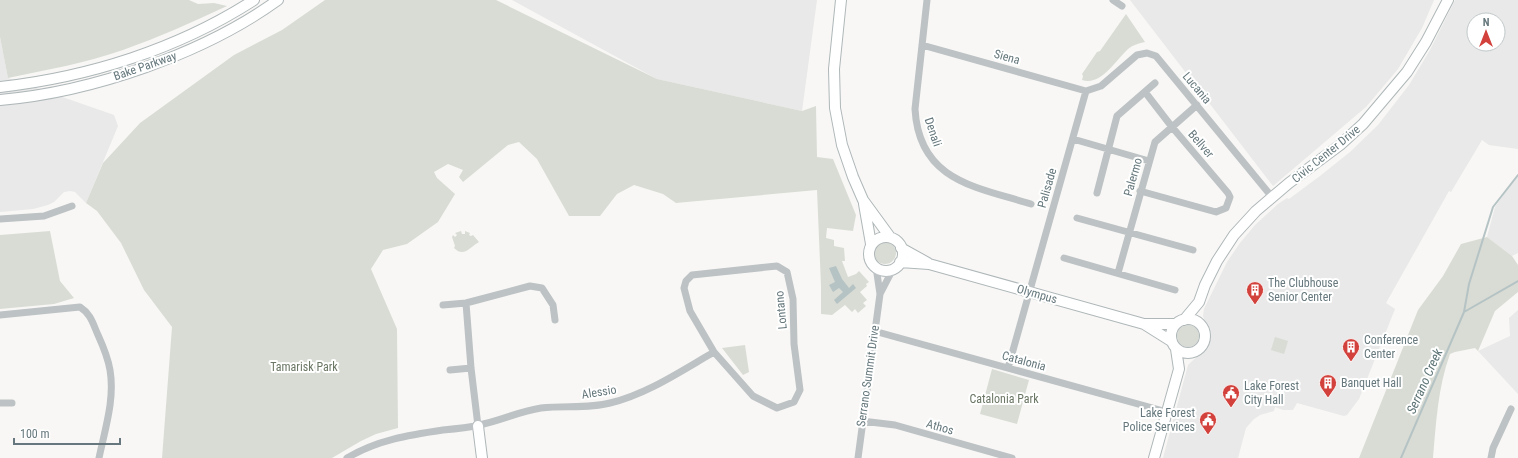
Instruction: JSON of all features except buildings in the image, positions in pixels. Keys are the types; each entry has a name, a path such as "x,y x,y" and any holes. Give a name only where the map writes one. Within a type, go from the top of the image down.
{"street":[{"name":"Bake Parkway","path":"0,87 62,78 123,62 182,39 241,9 254,0"},
{"path":"214,38 226,25 268,0"},
{"name":"Bake Parkway","path":"0,100 17,99 64,91 126,74 172,58 214,38 266,9 278,0"},
{"name":"Serrano Summit Drive","path":"841,0 834,69 835,108 842,145 863,200 890,237 895,240 901,248 902,258 880,294"},
{"name":"Denali","path":"927,0 915,109 921,139 929,155 945,172 958,181 973,188 1031,204"},
{"path":"1113,0 1122,6"},
{"name":"Civic Center Drive","path":"1179,369 1171,332 1198,302 1217,261 1234,235 1256,211 1272,197 1340,145 1368,119 1407,72 1426,42 1448,0"},
{"name":"Siena","path":"922,45 1086,91"},
{"name":"Lucania","path":"1086,91 1101,86 1137,55 1147,53 1156,56 1272,197"},
{"path":"1097,193 1117,116 1155,83"},
{"name":"Palisade","path":"1008,368 1086,91"},
{"name":"Bellver","path":"1140,191 1216,212 1222,211 1228,204 1230,197 1145,92"},
{"name":"Palermo","path":"1118,273 1155,142 1197,105"},
{"path":"1073,139 1149,162"},
{"name":"Serrano Summit Drive","path":"858,458 880,294 876,267 868,255 871,244 863,200"},
{"path":"0,219 44,216 72,206"},
{"path":"1077,218 1193,250"},
{"path":"871,244 880,238 890,237"},
{"name":"Olympus","path":"901,248 929,264 1144,324 1180,322"},
{"path":"1064,258 1175,290"},
{"name":"Olympus","path":"896,266 929,264"},
{"name":"Lontano","path":"777,266 787,272 793,299 794,344 800,390 794,402 777,408 753,396 714,352 690,311 684,288 686,281 692,275 777,266"},
{"path":"876,267 882,270 896,266"},
{"path":"442,305 466,303 530,286 542,288 553,305 555,320"},
{"name":"Civic Center Drive","path":"1154,458 1179,369 1192,353 1202,346 1204,341 1204,332 1200,324 1198,302"},
{"path":"466,303 471,368 482,458"},
{"path":"0,315 80,307 90,316 106,353 110,370 110,403 99,458"},
{"path":"1180,322 1190,319 1200,324"},
{"name":"Olympus","path":"1144,324 1174,345"},
{"name":"Catalonia","path":"874,331 1167,412"},
{"path":"1174,345 1181,352 1192,353"},
{"name":"Alessio","path":"347,458 373,445 397,438 478,426 540,408 597,406 611,403 638,394 714,352"},
{"path":"450,370 471,368"},
{"path":"0,402 12,403"},
{"path":"1491,458 1493,448 1510,409"},
{"name":"Athos","path":"862,421 895,425 1012,458"}],"shaded area":[{"path":"512,0 817,0 802,111 657,79"},
{"path":"1130,0 1434,0 1422,28 1398,69 1366,107 1273,186"},
{"path":"1455,0 1518,0 1518,149 1489,145 1482,140 1451,192 1449,191 1386,303 1395,309 1359,399 1347,415 1344,416 1297,403 1293,410 1283,410 1275,407 1274,411 1260,415 1246,428 1238,458 1163,458 1188,365 1206,348 1209,331 1203,316 1204,309 1227,262 1255,225 1278,204 1287,198 1289,199 1320,176 1350,152 1378,125 1409,85 1430,50"},
{"path":"0,37 8,78 114,115 118,126 86,203 75,192 70,191 64,192 54,202 48,205 33,209 0,212"},
{"path":"1518,174 1518,253 1512,256 1487,237 1495,207"},
{"path":"836,266 842,279 849,288 853,284 856,288 837,304 834,300 843,292 839,288 833,292 829,285 835,282 829,268"},
{"path":"1518,310 1518,394 1478,351 1510,336 1509,318"}],"green space":[{"path":"0,0 189,0 198,4 214,3 227,6 163,35 109,55 8,78 0,37"},
{"name":"Tamarisk Park","path":"325,0 496,0 657,79 802,111 816,106 817,157 833,159 856,215 853,231 827,228 826,238 834,240 834,246 844,248 845,261 842,261 848,277 859,271 869,282 860,292 867,300 863,303 866,306 858,313 855,309 852,312 845,305 832,315 821,314 817,190 676,203 663,194 634,185 617,194 600,216 569,216 537,159 519,142 508,145 463,182 459,177 463,170 448,164 434,172 437,178 455,194 438,222 407,244 383,250 371,269 397,329 398,428 376,434 332,458 162,458 172,327 144,290 121,243 97,211 86,203 103,163 140,123 234,55 282,30"},
{"path":"1126,14 1145,42 1136,44 1128,49 1113,66 1101,76 1089,81 1082,80 1082,74"},
{"path":"50,231 60,281 74,298 54,304 0,309 0,235"},
{"path":"461,231 462,234 465,234 465,231 470,233 469,235 473,235 479,242 464,252 458,251 454,248 455,246 452,237 453,235 455,237 457,235 455,233"},
{"path":"1487,237 1512,256 1518,265 1518,292 1495,311 1478,351 1475,348 1450,354 1440,392 1433,458 1359,458 1418,310 1443,276 1461,244"},
{"path":"885,242 893,245 896,253 893,261 885,264 877,261 874,253 877,245"},
{"path":"1184,325 1192,325 1199,332 1199,340 1192,347 1184,347 1177,340 1177,332"},
{"path":"1275,337 1288,341 1284,354 1271,350"},
{"path":"745,345 749,372 743,375 722,348"},
{"name":"Catalonia Park","path":"992,369 1029,380 1017,424 980,414"}],"waterway":[{"name":"Serrano Creek","path":"1464,312 1469,284 1493,207 1518,175"},
{"name":"Serrano Creek","path":"1401,458 1464,312 1518,281"}],"place":[{"name":"The Clubhouse Senior Center","path":"1255,305"},
{"name":"Conference Center","path":"1351,362"},
{"name":"Banquet Hall","path":"1328,398"},
{"name":"Lake Forest City Hall","path":"1231,408"},
{"name":"Lake Forest Police Services","path":"1208,435"}]}
